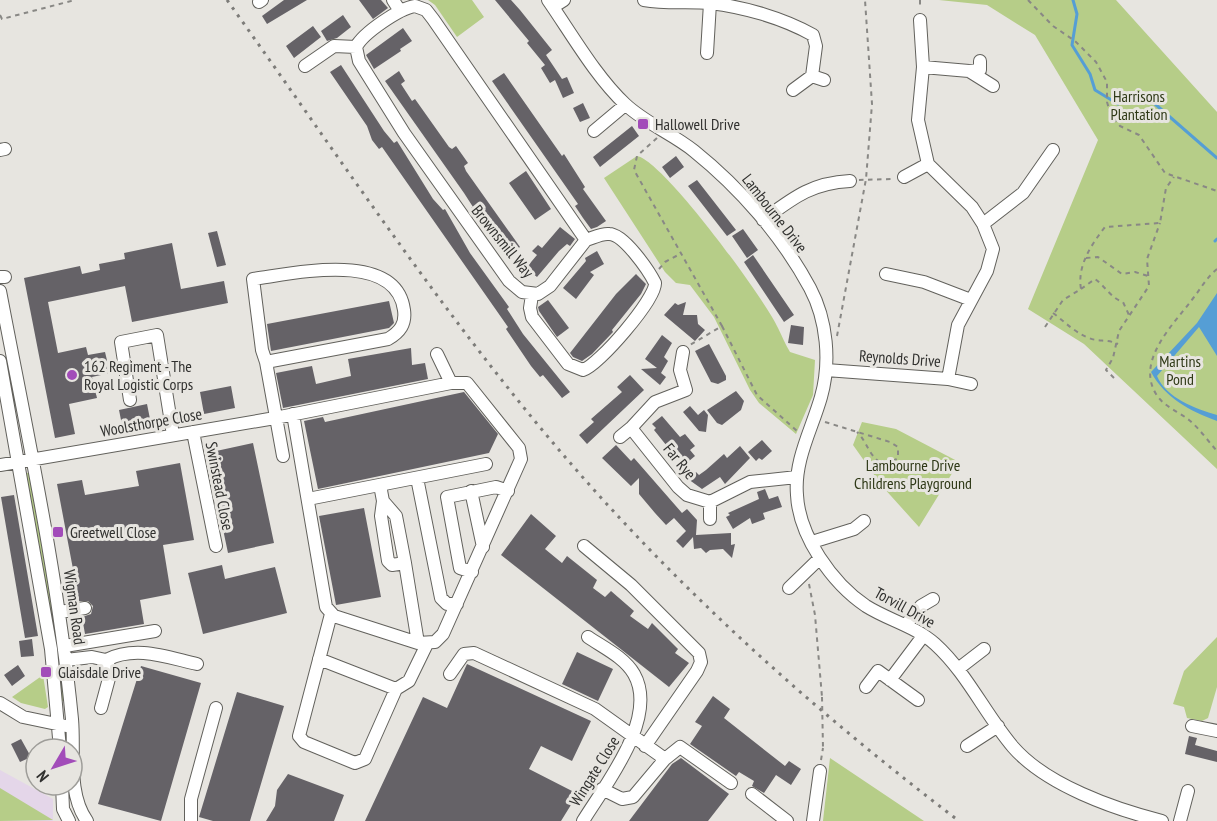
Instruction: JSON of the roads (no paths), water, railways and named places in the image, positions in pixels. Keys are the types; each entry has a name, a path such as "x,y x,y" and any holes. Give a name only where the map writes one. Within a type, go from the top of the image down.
{"street":[{"path":"393,0 400,11"},
{"path":"551,4 564,0"},
{"path":"644,0 664,3 710,3 768,16 818,32 816,46 818,78 793,90"},
{"path":"706,53 710,3"},
{"path":"768,16 774,3"},
{"name":"Lambourne Drive","path":"551,4 625,105 692,150 729,180 763,220 801,273 820,309 825,337 826,370 822,396 806,438 797,477"},
{"path":"304,66 334,46 357,47 363,37 410,6 420,7 433,18 586,240 607,234 616,236 627,244 652,278 655,288 651,298 597,362 583,370 568,364 537,326 530,308 532,295"},
{"path":"916,27 923,67 918,120 928,164 972,207 983,224 993,249 987,271 958,325 948,379"},
{"name":"Brownsmill Way","path":"357,47 362,67 462,217 477,233 509,280 522,292 532,295 550,286 586,240"},
{"path":"923,67 980,70 980,61"},
{"path":"969,71 993,86"},
{"path":"594,131 625,105"},
{"path":"983,224 1023,193 1053,150"},
{"path":"904,177 928,164"},
{"path":"763,220 809,188 828,182 850,181"},
{"path":"266,362 388,339 399,332 405,314 399,294 384,280 352,268 253,279 262,350 283,456"},
{"path":"895,271 971,300"},
{"name":"Wigman Road","path":"0,291 60,612 73,727 76,800 87,821"},
{"path":"130,400 121,342 157,335 173,435"},
{"path":"620,437 632,428 655,402 686,390 680,370 683,352"},
{"path":"293,414 324,602 331,614 422,643 435,642 443,634 519,467 519,448 472,387 462,381 451,382 437,354"},
{"name":"Wigman Road","path":"0,361 49,637 59,737"},
{"name":"Reynolds Drive","path":"826,370 948,379 971,384"},
{"name":"Woolsthorpe Close","path":"32,459 275,418 451,382"},
{"name":"Far Rye","path":"632,428 678,487 687,495 710,502"},
{"name":"Swinstead Close","path":"192,432 216,546"},
{"path":"0,465 32,459"},
{"path":"308,499 486,464"},
{"path":"450,471 455,494"},
{"path":"710,519 710,502 750,482 797,477"},
{"name":"Torvill Drive","path":"797,477 796,497 820,558 849,591 867,606 934,642 958,669 1013,748 1037,768 1075,790 1133,818 1162,821"},
{"path":"417,478 441,598 445,603 457,604"},
{"path":"331,614 299,736 304,742 356,763 365,759 396,689 409,681 422,643 405,563 392,565 388,561 381,516 383,501 380,485"},
{"path":"471,572 460,568 447,500 449,496 455,494 496,487 508,491"},
{"path":"471,491 483,547"},
{"path":"812,542 854,529 864,521"},
{"path":"584,546 631,585 699,653 700,662 633,797 622,799 602,789"},
{"path":"789,588 820,558"},
{"path":"906,625 916,610 933,598"},
{"path":"60,612 85,608"},
{"path":"65,646 155,631"},
{"path":"890,680 923,636"},
{"path":"588,637 624,661 635,675 641,695 634,738"},
{"path":"958,669 984,649"},
{"path":"66,660 92,657 106,660 119,653 135,651 197,664"},
{"name":"Wingate Close","path":"450,674 464,654 474,653 578,700 655,753"},
{"path":"319,658 396,689"},
{"path":"101,708 111,671 106,660"},
{"path":"866,687 878,671 918,700"},
{"path":"0,704 23,717 73,727"},
{"path":"191,821 191,799 216,708"},
{"path":"967,746 998,726"},
{"path":"1192,726 1216,728"},
{"name":"Wingate Close","path":"583,821 634,738"},
{"path":"655,753 685,748 731,783"},
{"path":"813,821 820,771"},
{"path":"1180,821 1188,791"},
{"path":"752,794 787,821"},
{"name":"Wigman Road","path":"62,797 63,809 70,821 80,817 87,821"}],"water":[{"path":"1217,293 1217,356 1199,327 1157,376 1167,391 1182,402 1217,415 1217,421 1179,403 1163,389 1151,372 1197,323"}],"waterway":[{"path":"1073,0 1077,14 1072,45 1090,74 1095,90 1118,104 1136,95 1147,97 1217,158"}],"railway":[{"path":"227,0 445,306 537,424 586,481 673,573 764,660 860,743 959,821"}],"place":[{"name":"Hallowell Drive","path":"643,124"},
{"name":"162 Regiment - The Royal Logistic Corps","path":"72,375"},
{"name":"Greetwell Close","path":"58,532"},
{"name":"Glaisdale Drive","path":"46,672"}],"park label":[{"name":"Harrisons Plantation","path":"1139,105"},
{"name":"Martins Pond","path":"1180,370"},
{"name":"Lambourne Drive Childrens Playground","path":"913,474"}]}
